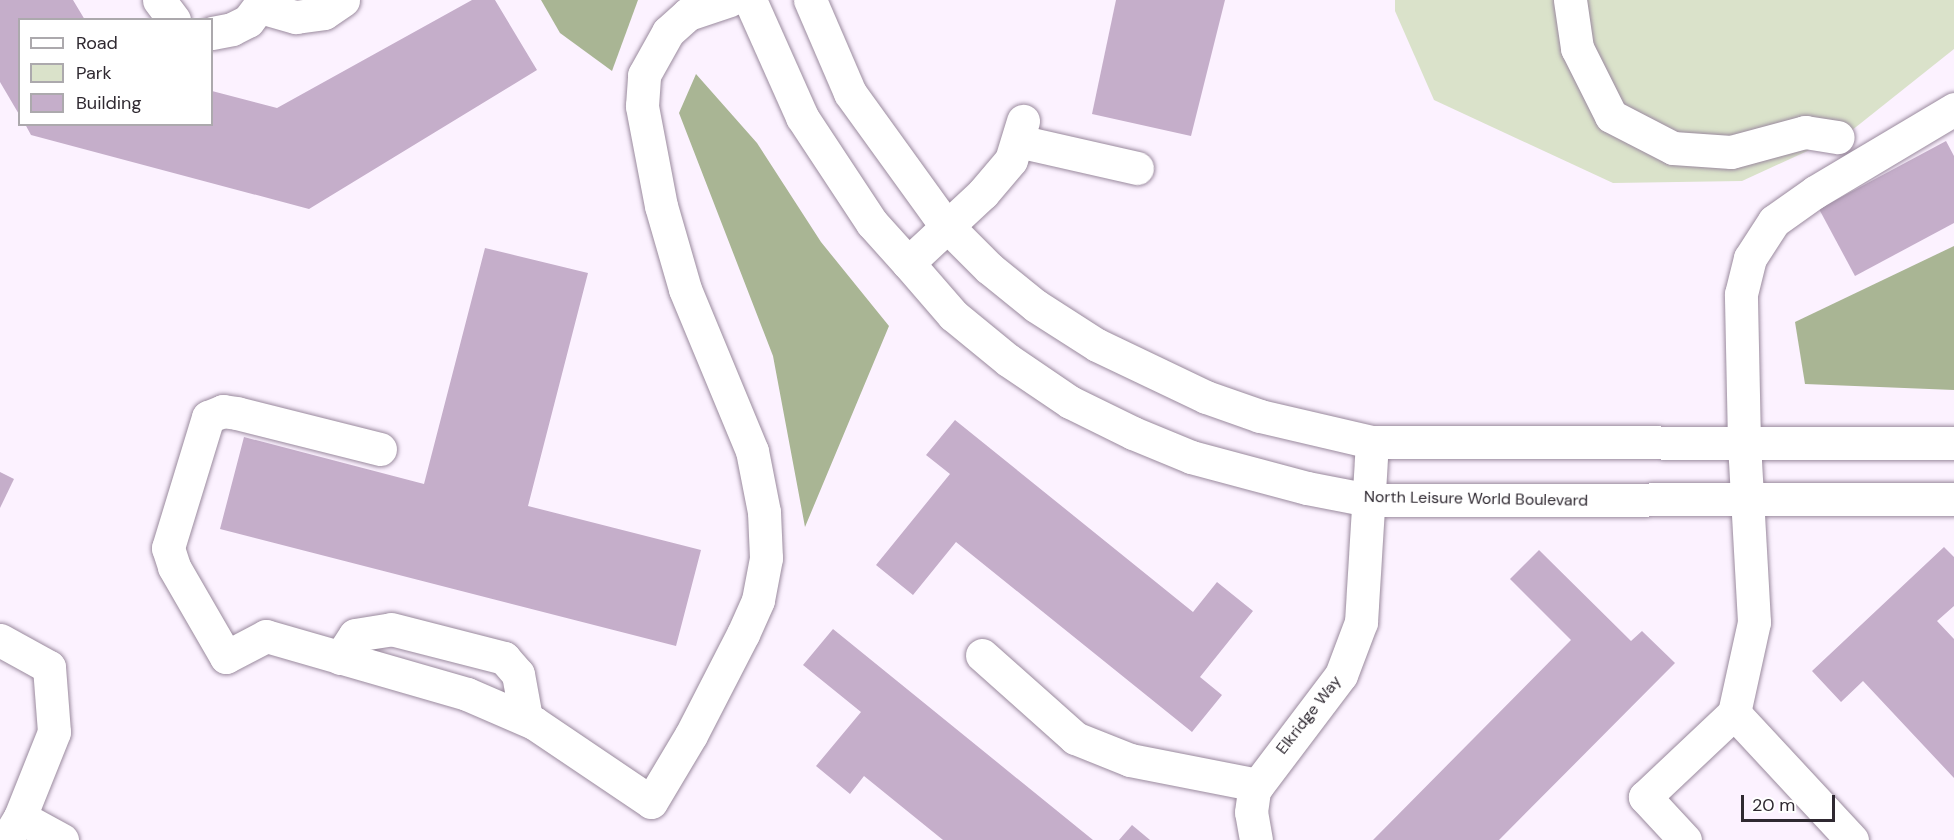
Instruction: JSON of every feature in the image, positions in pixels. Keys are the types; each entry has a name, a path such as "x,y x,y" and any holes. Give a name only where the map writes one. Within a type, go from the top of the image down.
{"street":[{"path":"159,0 172,18"},
{"path":"213,33 232,29 248,21 262,4 296,17 324,13 343,0"},
{"path":"380,449 237,413 223,411 208,417 168,548 174,567 226,657 266,636 456,691 526,718 651,802 691,735 758,600 765,547 764,512 752,451 685,289 661,206 642,106 644,75 668,32 688,14 730,0"},
{"name":"North Leisure World Boulevard","path":"750,0 802,117 872,223 953,315 1008,360 1070,402 1191,457 1307,488 1370,500 1954,499"},
{"path":"810,0 850,93 948,228 988,268 1036,306 1097,345 1206,397 1249,412 1372,442 1954,443"},
{"path":"1570,0 1577,48 1611,116 1673,148 1731,152 1805,132 1838,137"},
{"path":"1685,840 1645,797 1734,713 1754,622 1743,442 1741,294 1750,258 1774,221 1815,192 1954,110"},
{"path":"908,263 948,228 1011,160 1020,131 1137,168"},
{"name":"Elkridge Way","path":"1256,840 1251,812 1258,785 1341,675 1361,622 1372,442"},
{"path":"340,658 355,635 391,629 504,658 518,674 526,718"},
{"path":"0,640 49,667 54,732 13,829 62,840"},
{"path":"982,655 1075,738 1130,760 1258,785"},
{"path":"1734,713 1852,840"}],"green space":[{"path":"541,0 638,0 612,71 560,33"},
{"path":"1395,0 1954,0 1954,49 1851,131 1742,181 1613,183 1434,100 1395,11"},
{"path":"696,74 757,143 821,242 889,326 805,527 773,356 679,113"},
{"path":"1954,246 1954,390 1805,384 1795,322"}],"building":[{"path":"0,0 73,0 84,18 18,18 18,113 0,82"},
{"path":"472,0 495,0 537,70 309,209 31,135 26,126 213,126 213,91 277,108"},
{"path":"1116,0 1225,0 1191,136 1092,114"},
{"path":"1946,141 1954,156 1954,223 1855,276 1819,209"},
{"path":"485,248 588,273 528,506 701,550 676,646 220,529 244,437 424,484"},
{"path":"955,420 1193,612 1217,582 1253,611 1200,677 1222,695 1192,732 956,542 913,595 876,565 950,474 926,455"},
{"path":"0,472 14,479 0,508"},
{"path":"1944,547 1954,557 1954,606 1937,621 1954,639 1954,778 1863,681 1841,702 1812,671"},
{"path":"1539,550 1631,641 1642,631 1675,663 1499,840 1373,840 1571,640 1510,579"},
{"path":"833,629 1093,840 943,840 864,776 850,794 816,766 861,712 803,665"},
{"path":"1132,825 1150,840 1119,840"}]}
